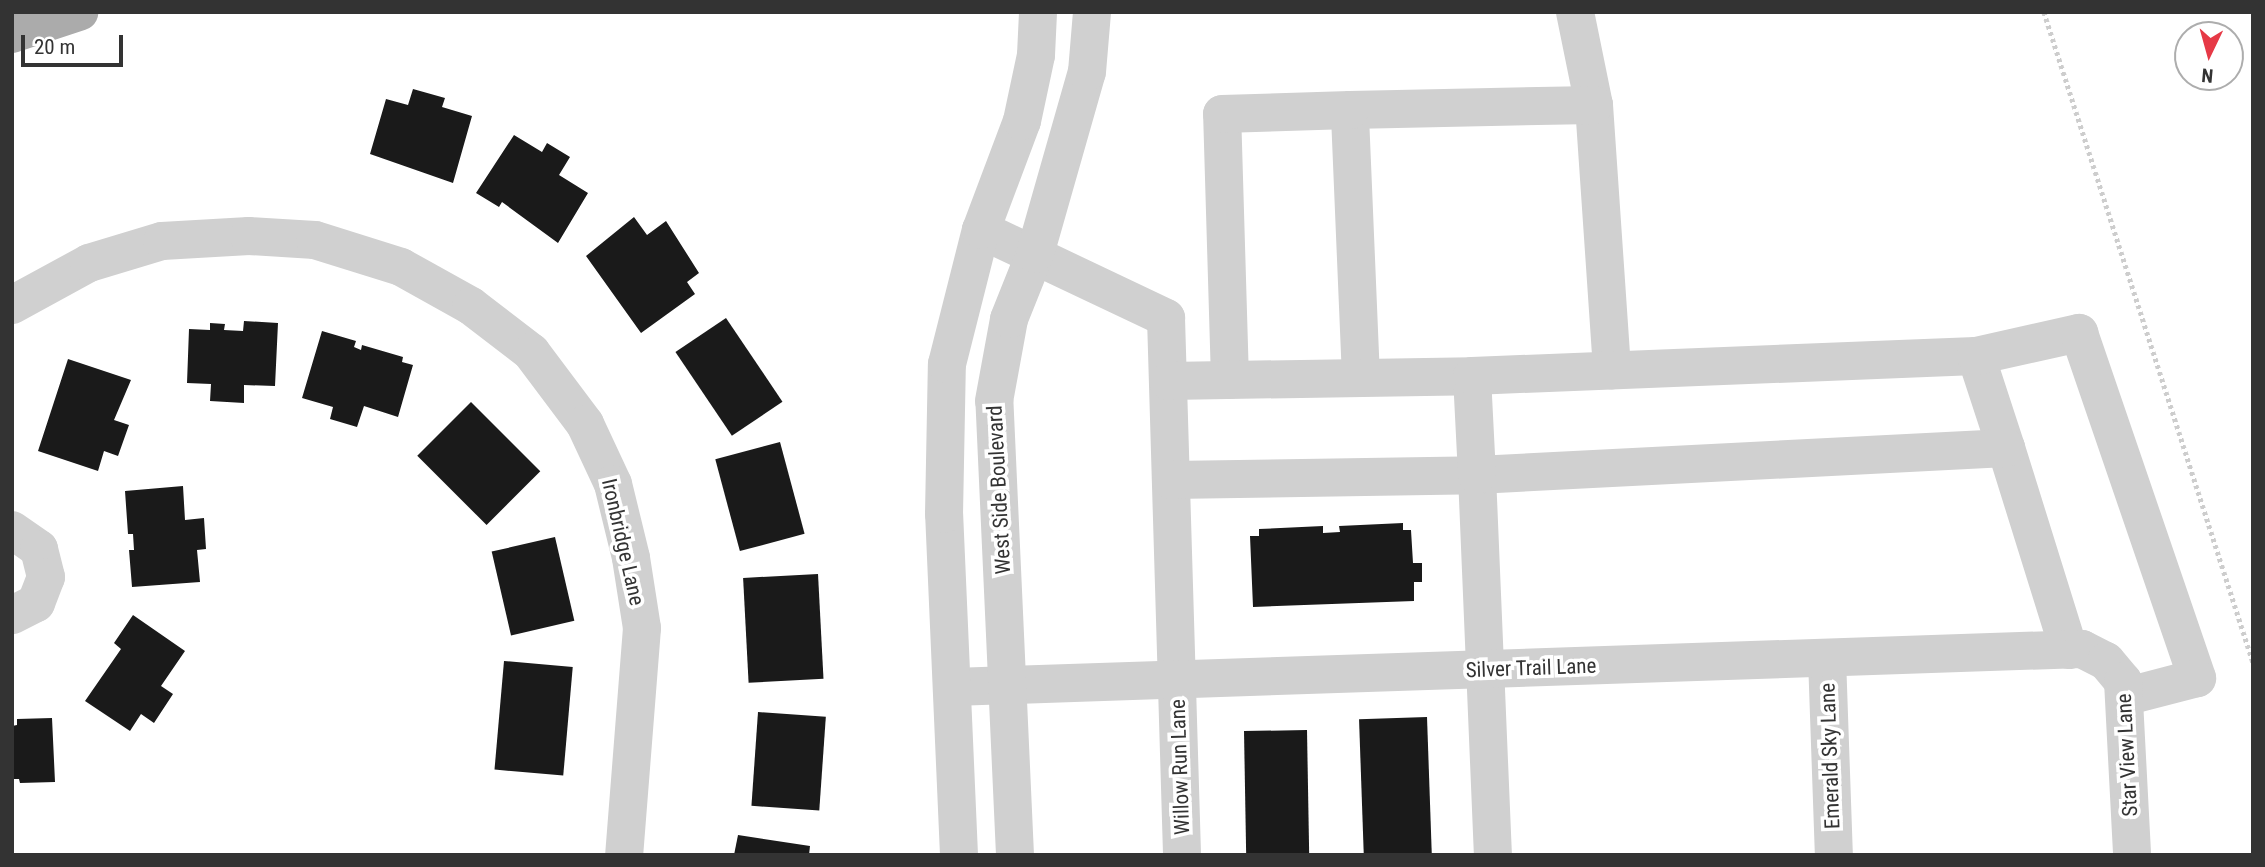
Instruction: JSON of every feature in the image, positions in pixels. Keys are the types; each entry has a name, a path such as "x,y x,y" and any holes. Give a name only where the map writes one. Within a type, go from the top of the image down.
{"main road":[{"path":"12,34 79,12"}],"street":[{"path":"959,855 944,514 947,364 981,230 1021,121 1036,55 1038,12"},
{"name":"West Side Boulevard","path":"1015,855 994,401 1009,319 1035,254 1087,72 1092,12"},
{"path":"1575,12 1594,105 1612,370"},
{"path":"1230,380 1222,114 1594,105"},
{"path":"1350,110 1361,378"},
{"path":"981,230 1035,254"},
{"name":"Ironbridge Lane","path":"12,305 89,263 162,241 249,236 315,240 401,267 471,306 531,352 584,424 613,484 631,558 642,628 624,855"},
{"name":"Willow Run Lane","path":"1035,254 1166,318 1182,855"},
{"path":"1168,381 1472,376 1976,356 2079,333 2197,678 2124,697"},
{"path":"1976,356 2069,650"},
{"path":"1472,376 1493,855"},
{"path":"1171,480 1477,475 2006,448"},
{"path":"12,530 39,549 46,577 36,603 12,615"},
{"name":"Silver Trail Lane","path":"953,687 2082,649 2106,661"},
{"name":"Emerald Sky Lane","path":"1827,658 1834,855"},
{"name":"Star View Lane","path":"2106,661 2123,681 2132,855"}],"path":[{"path":"2044,12 2253,662"}],"building":[{"path":"413,89 445,98 442,107 472,116 453,183 370,154 386,99 408,105"},
{"path":"514,135 542,152 547,143 570,157 559,175 588,193 558,243 502,202 499,207 476,193"},
{"path":"634,217 647,235 666,221 699,273 687,282 695,294 641,333 586,256"},
{"path":"726,318 782,402 732,436 675,352"},
{"path":"244,321 278,323 275,386 244,385 244,403 210,401 211,384 187,383 189,329 210,330 210,323 225,324 224,330 243,331"},
{"path":"322,331 356,341 354,347 361,350 362,345 403,357 402,362 413,365 398,417 364,406 357,427 330,419 333,407 302,398"},
{"path":"68,359 131,380 114,420 129,425 118,456 104,451 98,471 38,451"},
{"path":"471,402 540,471 487,525 417,456"},
{"path":"780,442 805,534 740,551 715,459"},
{"path":"183,486 185,520 204,518 206,549 197,550 200,582 132,587 129,550 134,550 133,534 128,534 125,491"},
{"path":"1403,523 1403,530 1411,530 1413,563 1422,563 1422,582 1414,582 1414,601 1253,607 1250,536 1259,536 1259,529 1323,526 1323,533 1340,532 1339,526"},
{"path":"555,537 574,621 511,635 492,552"},
{"path":"818,574 823,679 749,683 743,578"},
{"path":"133,615 185,651 161,686 173,694 154,723 141,714 130,731 85,701 121,649 114,643"},
{"path":"504,661 573,667 563,776 495,770"},
{"path":"758,712 826,717 819,811 751,806"},
{"path":"1427,717 1432,855 1364,855 1359,719"},
{"path":"52,718 55,782 20,783 19,779 12,779 12,726 17,725 17,719"},
{"path":"1307,730 1309,855 1246,855 1244,731"},
{"path":"738,835 810,846 809,855 734,855"}]}
